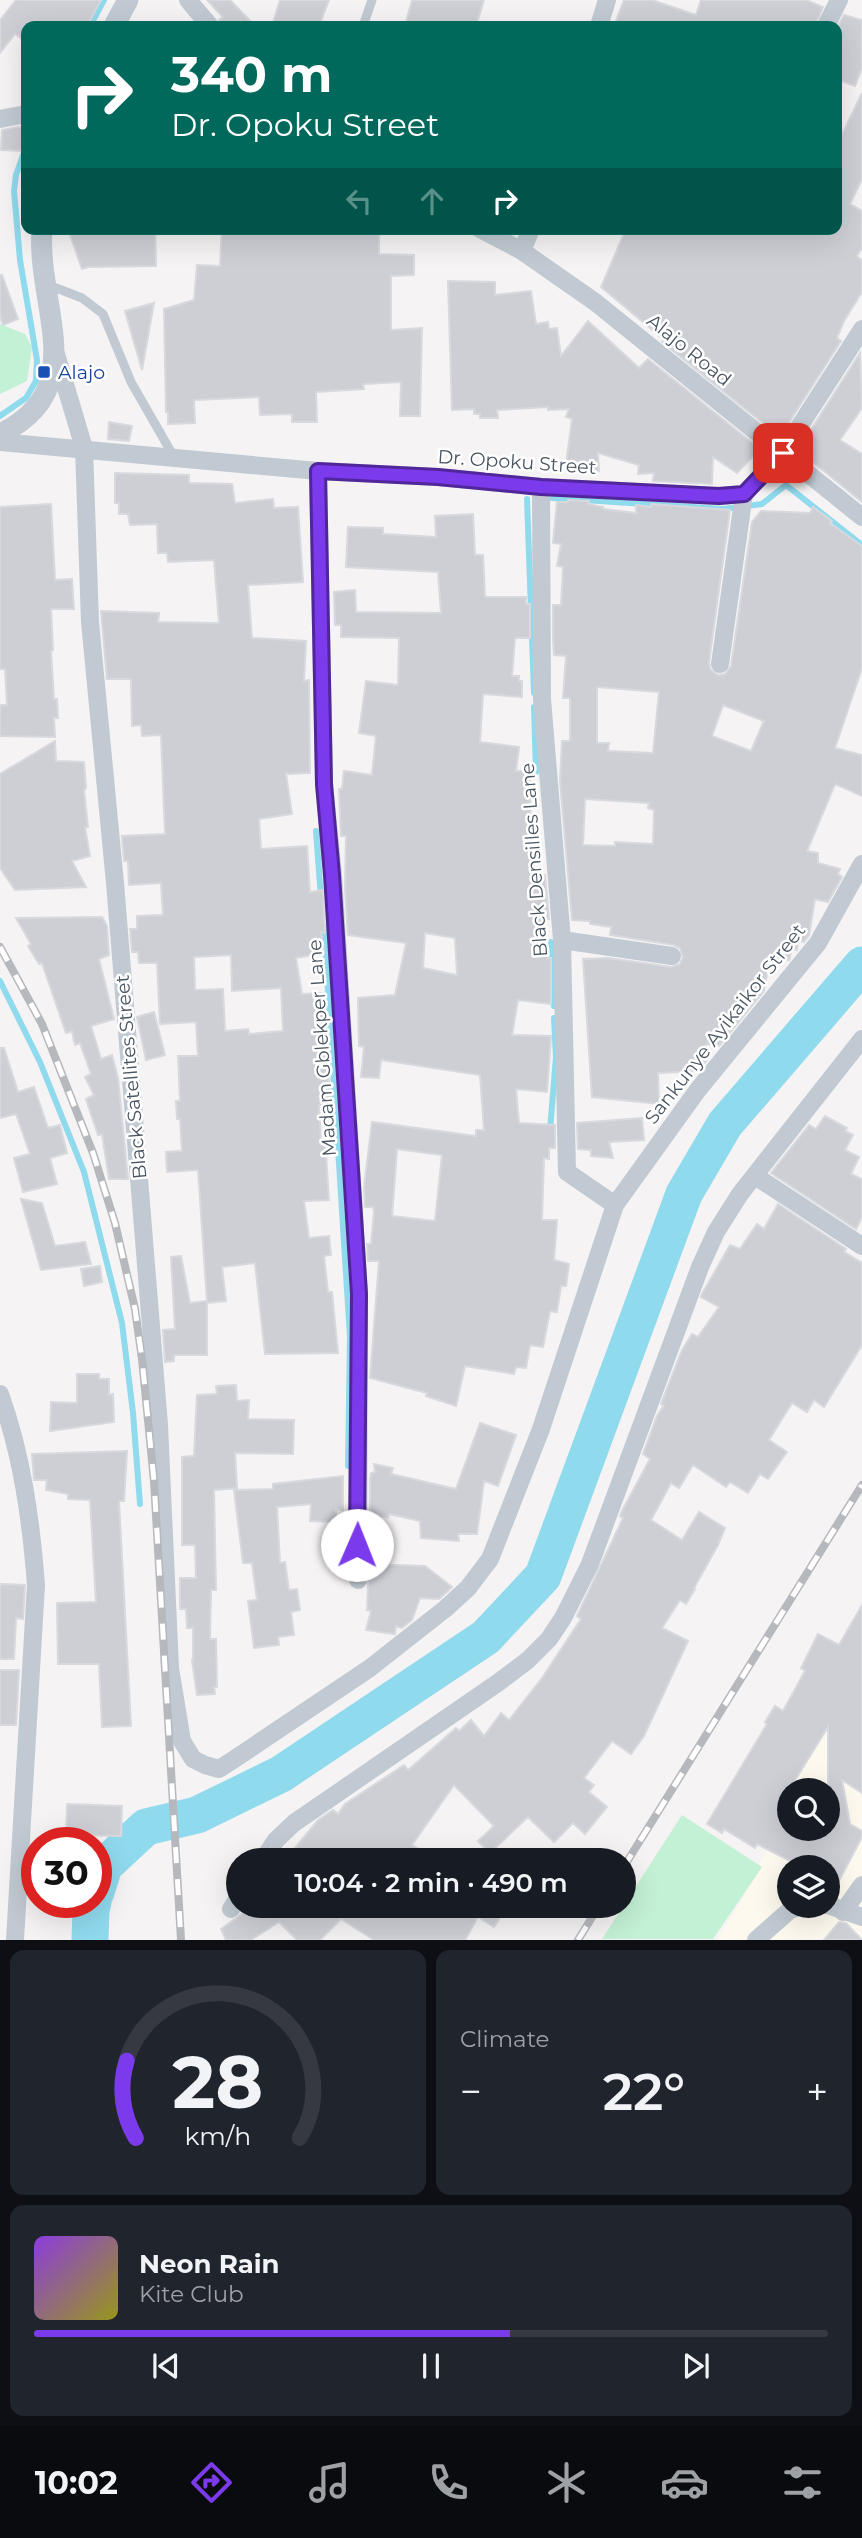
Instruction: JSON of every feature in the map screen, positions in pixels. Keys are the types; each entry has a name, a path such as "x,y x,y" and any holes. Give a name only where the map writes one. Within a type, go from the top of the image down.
{"street":[{"path":"117,21 128,0"},
{"path":"188,0 206,21"},
{"path":"601,21 607,0"},
{"path":"828,21 839,0"},
{"path":"0,118 21,115"},
{"name":"Black Satellites Street","path":"41,235 40,248 55,351 84,449 90,622 116,896 159,1425 170,1668 182,1741 193,1759 219,1769 233,1760"},
{"name":"Alajo Road","path":"491,235 522,251 595,302 862,517"},
{"path":"522,251 529,235"},
{"path":"720,664 744,494 783,453 862,329"},
{"name":"Black Satellites Street","path":"0,434 29,417 41,403 51,384 55,351"},
{"name":"Dr. Opoku Street","path":"0,442 318,471 438,477 541,487 719,496 744,494"},
{"name":"Madam Gblekper Lane","path":"318,471 324,784 359,1294 358,1580"},
{"name":"Black Densilles Lane","path":"541,487 542,699 562,940 568,1172 615,1205"},
{"name":"Sankunye Ayikaikor Street","path":"233,1760 370,1668 445,1609 468,1588 490,1559 541,1429 615,1205 697,1091 817,943 862,864"},
{"path":"562,940 672,956"},
{"path":"270,1848 293,1823 499,1682 528,1660 549,1639 563,1618 590,1563 691,1291 716,1232 740,1194 862,1039"},
{"path":"755,1177 862,1246"},
{"path":"0,1394 24,1484 32,1532 36,1585 15,1940"},
{"path":"840,1905 862,1885"},
{"path":"840,1910 862,1917"},
{"path":"756,1940 781,1918"}],"lane":[{"path":"365,21 372,0"},
{"path":"46,284 82,298 103,314 131,382 174,457"}],"shaded area":[{"path":"862,1634 862,1939 717,1940 752,1882 777,1825 777,1841 840,1841 840,1778 797,1778"}],"green space":[{"path":"0,324 25,334 32,347 27,381 0,394"},
{"path":"682,1815 762,1867 713,1939 602,1939 616,1918 636,1918 636,1886"}],"building":[{"path":"16,0 101,0 90,21 21,21 21,38 15,34 0,53 0,20"},
{"path":"207,0 230,0 250,21 219,21 223,17"},
{"path":"280,0 329,0 321,21 274,21"},
{"path":"412,0 484,0 478,21 406,21"},
{"path":"624,0 652,0 696,15 701,0 806,0 823,7 817,21 616,21"},
{"path":"844,15 862,20 862,68 855,86 842,81 841,21"},
{"path":"862,93 862,179 850,204 862,211 862,248 857,256 862,261 862,292 844,321 837,338 841,341 781,435 777,431 775,433 662,342 664,340 601,287 623,235 842,235 842,135"},
{"path":"21,127 21,151 1,150 2,130"},
{"path":"70,235 155,235 156,266 82,269"},
{"path":"222,235 379,235 379,254 414,255 414,275 391,276 391,330 422,328 420,416 400,416 401,382 363,384 364,389 316,392 317,422 292,422 292,414 260,415 259,397 194,400 195,423 168,424 164,309 194,300 197,265 220,266"},
{"path":"0,275 18,319 3,325 0,316"},
{"path":"448,281 495,282 495,295 531,291 536,324 548,322 549,329 557,328 561,356 588,321 639,368 648,359 760,449 737,473 713,457 712,484 653,481 654,473 638,474 639,465 598,453 599,471 572,473 572,465 566,464 572,419 566,417 569,409 548,410 548,407 497,410 498,418 480,418 480,414 474,414 474,409 452,410"},
{"path":"154,303 142,370 125,311"},
{"path":"860,353 862,408 840,440 862,454 862,502 798,450"},
{"path":"109,422 132,426 129,441 108,439"},
{"path":"115,473 189,475 189,483 232,484 235,503 273,499 274,508 298,507 303,582 248,585 252,638 306,641 304,681 309,680 310,773 286,774 292,814 259,819 261,849 307,846 310,892 323,890 325,933 321,932 324,953 296,958 302,994 323,993 332,1104 319,1105 321,1140 325,1140 329,1200 304,1201 309,1238 329,1236 331,1255 324,1256 328,1292 332,1292 338,1353 265,1354 255,1263 222,1267 226,1301 207,1303 207,1355 174,1355 174,1361 165,1362 163,1330 175,1329 171,1257 181,1256 190,1303 207,1301 198,1170 167,1172 166,1152 182,1151 176,1101 180,1101 178,1056 198,1056 196,1022 160,1024 157,963 139,963 138,952 132,952 130,929 137,929 137,916 163,915 161,883 129,885 128,861 124,861 122,836 165,834 161,735 142,736 141,725 132,726 131,679 107,679 101,611 159,613 158,622 219,623 214,560 168,562 167,553 158,553 157,524 130,525 128,514 119,514 119,503 115,503","holes":["231,955 232,991 281,988 283,1031 249,1034 248,1029 225,1031 223,989 195,990 194,957"]},
{"path":"589,501 588,504 603,509 636,513 636,505 651,507 651,504 730,510 709,662 710,669 718,675 725,674 731,666 752,522 761,511 810,513 813,507 862,546 862,668 835,748 862,755 862,796 835,784 807,851 818,853 818,863 840,869 838,874 842,877 828,902 815,899 809,935 804,942 798,941 797,950 792,949 789,960 770,957 764,991 719,1046 706,1044 707,1060 698,1071 658,1073 659,1104 592,1097 583,959 608,958 671,967 680,964 683,957 680,948 674,945 610,935 611,927 590,924 590,921 572,920 560,781 562,741 570,741 570,698 563,698 566,656 554,655 553,638 553,605 561,605 563,567 557,566 561,544 553,543 557,502","holes":["597,687 659,692 653,753 608,751 609,743 597,743","723,705 764,721 751,751 712,736","585,799 649,803 648,808 654,810 653,844 615,842 615,846 583,845"]},
{"path":"51,504 55,580 72,579 74,609 51,609 54,699 57,699 58,718 54,718 55,737 0,736 0,705 7,705 5,669 0,669 0,507"},
{"path":"473,514 475,555 483,555 485,597 526,597 526,604 530,604 530,638 515,638 512,676 519,676 519,681 522,681 522,697 483,694 480,742 519,747 516,771 530,771 531,875 545,875 549,919 543,919 548,958 551,958 551,1004 518,1000 512,1035 551,1036 547,1092 516,1089 519,1123 555,1125 555,1148 549,1148 549,1159 544,1158 542,1220 557,1220 554,1260 569,1264 566,1286 561,1286 557,1312 550,1311 543,1347 530,1345 526,1368 516,1367 514,1374 465,1366 456,1406 426,1396 427,1393 370,1378 379,1261 368,1261 367,1244 371,1244 374,1212 373,1207 365,1207 364,1187 372,1122 476,1136 476,1130 484,1130 480,1075 381,1060 379,1078 361,1077 364,1047 359,1046 358,998 395,995 406,943 348,935 346,836 341,836 339,789 342,789 344,771 372,775 376,736 359,733 366,681 398,685 399,638 341,637 341,625 335,625 334,592 355,590 356,612 441,613 438,572 346,567 348,527 383,528 383,534 436,537 435,516","holes":["425,933 455,938 457,975 423,968","397,1149 442,1155 435,1221 392,1216"]},
{"path":"55,741 56,761 84,762 88,827 85,827 90,856 72,861 86,887 15,890 0,868 0,774"},
{"path":"102,917 107,926 109,955 99,959 114,1019 91,1026 101,1059 112,1055 118,1078 128,1179 109,1179 102,1134 98,1135 86,1099 94,1095 85,1077 91,1074 80,1043 75,1045 72,1031 66,1033 42,963 39,964 28,946 31,944 16,918"},
{"path":"154,1012 165,1055 146,1060 137,1017"},
{"path":"0,1048 4,1048 18,1092 34,1087 48,1128 60,1125 67,1153 50,1158 57,1184 23,1192 14,1158 30,1154 16,1114 0,1118"},
{"path":"825,1116 847,1128 845,1131 853,1135 845,1150 859,1157 851,1174 862,1179 862,1217 856,1229 771,1173 809,1125 816,1129"},
{"path":"642,1118 644,1140 609,1142 613,1158 591,1156 591,1150 578,1149 577,1123"},
{"path":"21,1199 42,1203 55,1246 85,1242 91,1264 41,1270"},
{"path":"778,1204 846,1249 844,1252 862,1263 862,1345 824,1407 814,1400 807,1412 792,1403 769,1440 787,1452 768,1479 760,1474 748,1493 730,1482 726,1487 693,1465 679,1488 671,1483 651,1520 682,1540 699,1512 725,1528 686,1604 680,1600 662,1628 688,1641 644,1736 631,1754 612,1741 584,1778 594,1785 589,1792 607,1807 585,1834 573,1823 554,1842 528,1817 495,1848 485,1848 478,1841 494,1826 454,1785 412,1845 417,1848 295,1848 318,1820 333,1810 338,1814 345,1804 404,1765 408,1770 456,1728 459,1731 471,1720 484,1736 501,1713 509,1720 542,1678 581,1619 577,1616 623,1518 620,1516 622,1511 650,1459 643,1454 657,1416 664,1405 661,1404 682,1350 692,1334 698,1337 719,1307 701,1297 702,1294 730,1245 740,1249 757,1224 764,1229"},
{"path":"100,1266 102,1282 84,1286 81,1269"},
{"path":"77,1374 99,1374 99,1379 109,1379 109,1395 113,1394 114,1422 50,1431 51,1402 77,1403"},
{"path":"236,1385 237,1401 249,1400 248,1419 294,1420 293,1454 235,1453 237,1488 214,1490 216,1590 211,1590 210,1639 216,1639 217,1687 214,1687 215,1694 197,1695 192,1660 193,1628 187,1628 186,1609 180,1609 180,1578 196,1578 195,1545 182,1545 182,1457 194,1456 197,1395 217,1394 216,1386"},
{"path":"480,1423 516,1435 498,1486 484,1481 477,1534 458,1534 459,1541 421,1538 420,1521 389,1514 388,1517 370,1514 370,1478 371,1473 375,1472 374,1464 393,1468 391,1474 456,1489"},
{"path":"127,1451 124,1501 119,1501 131,1726 102,1727 99,1664 58,1664 57,1603 96,1602 90,1500 68,1499 68,1494 46,1490 47,1480 34,1480 32,1454"},
{"path":"343,1476 343,1510 336,1509 336,1522 310,1521 311,1504 277,1507 280,1563 285,1562 289,1590 297,1589 300,1610 291,1612 294,1635 278,1637 279,1645 254,1648 248,1601 257,1600 252,1563 243,1563 234,1490 273,1489 273,1484"},
{"path":"369,1564 425,1566 452,1587 439,1599 420,1598 412,1620 402,1628 396,1626 395,1634 366,1630 371,1611 367,1610"},
{"path":"0,1584 25,1585 23,1619 16,1618 14,1659 0,1659"},
{"path":"862,1605 862,1793 842,1780 850,1824 862,1831 862,1837 840,1879 840,1855 779,1855 757,1844 755,1848 724,1829 722,1833 707,1824 775,1706 783,1711 805,1671 801,1668 818,1634 839,1645"},
{"path":"0,1670 19,1670 16,1725 0,1725"},
{"path":"67,1804 122,1806 121,1836 112,1836 112,1827 66,1827"},
{"path":"236,1918 477,1918 465,1940 374,1940 341,1919 320,1940 297,1940 279,1922 251,1940 226,1940 221,1929"},
{"path":"480,1918 500,1918 494,1927"},
{"path":"839,1922 846,1923 862,1940 824,1940"}],"waterway":[{"path":"93,21 104,0"},
{"path":"0,416 26,398 36,381 37,360 20,260 14,191 21,161"},
{"path":"552,498 724,509 762,504 786,485 862,545"},
{"path":"527,499 534,693"},
{"path":"534,707 536,772"},
{"path":"316,831 321,898"},
{"path":"324,927 350,1337 348,1466"},
{"path":"551,942 554,1006"},
{"path":"112,1859 146,1827 197,1815 281,1774 486,1637 543,1576 684,1194 725,1124 862,965"},
{"path":"0,981 40,1062 84,1172 122,1323 140,1504"},
{"path":"550,1130 556,1057 554,1018"},
{"path":"90,1940 91,1918"}],"railway":[{"path":"0,947 42,1024 93,1153 115,1223 135,1309 154,1481 181,1940"},
{"path":"635,1848 862,1485"},
{"path":"578,1940 592,1918"}],"place":[{"name":"Alajo","path":"44,372"}],"route":[{"path":"357,1545 359,1294 341,998 324,784 318,471 719,496 744,494 765,475 783,453"}]}
